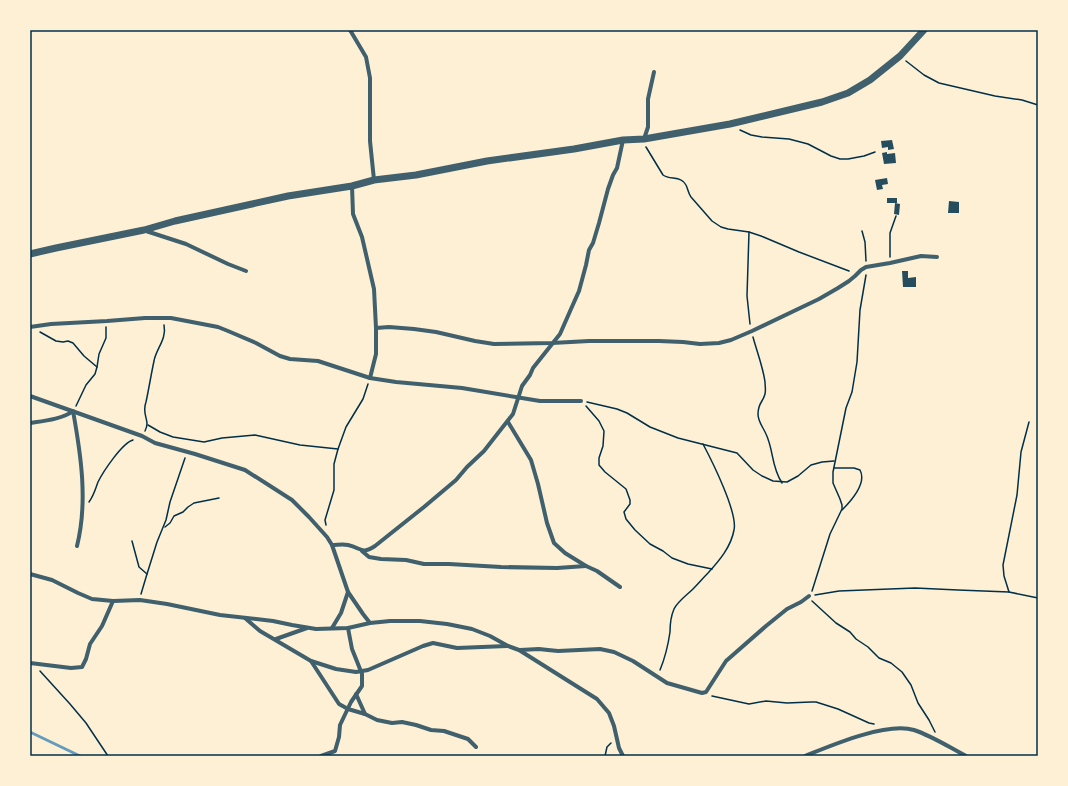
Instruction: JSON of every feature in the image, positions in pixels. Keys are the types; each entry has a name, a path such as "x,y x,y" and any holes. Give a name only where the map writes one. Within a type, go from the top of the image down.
{"street":[{"path":"350,30 366,57 369,70 370,141 374,180"},
{"path":"30,254 144,230 175,221 288,196 352,186 374,180 416,175 487,161 574,149 623,140 644,139 730,124 822,102 848,93 870,80 900,56 924,30"},
{"path":"644,139 648,128 648,99 654,72"},
{"path":"362,551 369,550 375,546 456,480 484,451 508,422 513,414 522,386 533,368 563,328 579,291 589,250 593,243 608,189 617,168 623,140"},
{"path":"352,186 353,214 362,237 374,289 376,354 370,378"},
{"path":"144,230 186,244 246,271"},
{"path":"376,328 389,327 414,329 436,332 475,342 494,344 589,341 719,343 731,340 752,331 798,309 838,288 866,267 921,256 938,257"},
{"path":"31,327 51,324 107,322 145,318 177,319 218,328 242,337 280,356 290,359 318,362 370,378 462,388 540,401 581,401"},
{"path":"30,396 142,436 155,443 245,470 292,500 309,516 327,537 332,545 348,592 370,624"},
{"path":"30,423 59,418 68,415 73,411"},
{"path":"73,411 81,462 83,507 77,546"},
{"path":"508,422 531,460 547,523 554,543 565,553 597,571 620,587"},
{"path":"332,545 349,545 362,551 369,557 406,560 424,564 557,568 586,566"},
{"path":"30,574 52,580 92,599 113,601 140,600 220,615 273,621 316,629 348,628 390,622 420,621 472,629 519,650 597,699 609,713 614,726 619,748 623,756"},
{"path":"332,628 341,613 348,592"},
{"path":"519,650 600,649 622,655 672,684 702,693 706,692 726,662 787,609 802,602 809,596"},
{"path":"32,663 72,668 82,667 90,644 102,626 113,601"},
{"path":"244,618 260,631 276,639 311,661 336,669 356,672 368,670 433,643 457,648 508,646"},
{"path":"276,639 308,628"},
{"path":"321,756 335,751 339,737 340,725 356,694 362,686 362,674 352,649 348,628"},
{"path":"311,661 339,704 348,709 365,714 377,720 392,723 402,722 431,730 444,731 468,739 476,747"},
{"path":"356,694 365,714"},
{"path":"805,756 860,735 892,729 906,729 914,730 966,756"}],"path":[{"path":"900,56 924,76 939,82 988,95 1022,100 1038,105"},
{"path":"730,124 751,135 789,138 808,144 840,159 864,156 875,152"},
{"path":"644,139 647,150 663,175 668,178 678,179 684,182 691,197 712,221 721,227 749,232 844,270 853,272 861,270"},
{"path":"890,263 890,233 896,216"},
{"path":"842,510 842,502 833,483 833,468 846,408 852,392 857,362 860,310 866,278 865,242 862,231"},
{"path":"749,232 747,296 750,323 764,376 765,392 765,396 759,404 758,417 768,438 775,468 782,483"},
{"path":"162,318 165,330 164,335 154,362 148,387 148,397 144,407 148,425 173,437 204,442 222,438 255,435 300,445 338,449"},
{"path":"73,411 86,385 95,374 99,354 106,338 107,322"},
{"path":"31,327 56,341 68,341 73,343 84,356 97,367"},
{"path":"327,537 325,520 334,490 334,464 338,449 346,427 363,399 370,378"},
{"path":"581,401 617,408 643,423 678,438 737,453 753,470 773,481 782,483 787,482 798,476 815,463 834,461"},
{"path":"581,401 599,422 604,431 599,465 605,472 626,489 630,500 630,504 624,512 626,520 650,544 672,558 688,564 712,569"},
{"path":"1009,592 1004,576 1003,565 1017,495 1021,452 1029,422"},
{"path":"83,507 88,505 94,496 98,483 104,472 121,447 142,436 148,425"},
{"path":"657,676 664,661 670,633 671,618 675,607 712,569 727,549 735,528 734,520 723,486 704,444"},
{"path":"140,600 186,452"},
{"path":"809,596 814,588 836,519 861,484 862,475 860,470 854,468 833,468"},
{"path":"163,529 170,523 174,516 183,512 194,503 219,498"},
{"path":"132,541 139,567 147,574"},
{"path":"809,596 839,591 915,588 1009,592 1038,598"},
{"path":"809,596 830,619 850,632 856,639 868,647 879,658 891,663 902,672 911,685 918,703 933,726 939,742"},
{"path":"32,663 86,723 108,756"},
{"path":"706,692 715,697 749,704 766,701 787,703 811,702 822,704 838,709 869,723 892,729"},
{"path":"605,756 607,747 617,737"}],"building":[{"path":"892,140 894,149 888,150 888,147 882,148 881,141"},
{"path":"887,152 887,154 895,153 896,163 884,164 882,153"},
{"path":"887,178 888,184 882,185 883,189 877,190 875,180"},
{"path":"887,198 897,198 897,203 887,203"},
{"path":"949,201 959,202 959,213 948,213"},
{"path":"895,203 900,204 899,215 894,214"},
{"path":"902,271 908,271 908,278 916,277 916,287 903,287"}],"waterway":[{"path":"30,732 80,756"}]}
